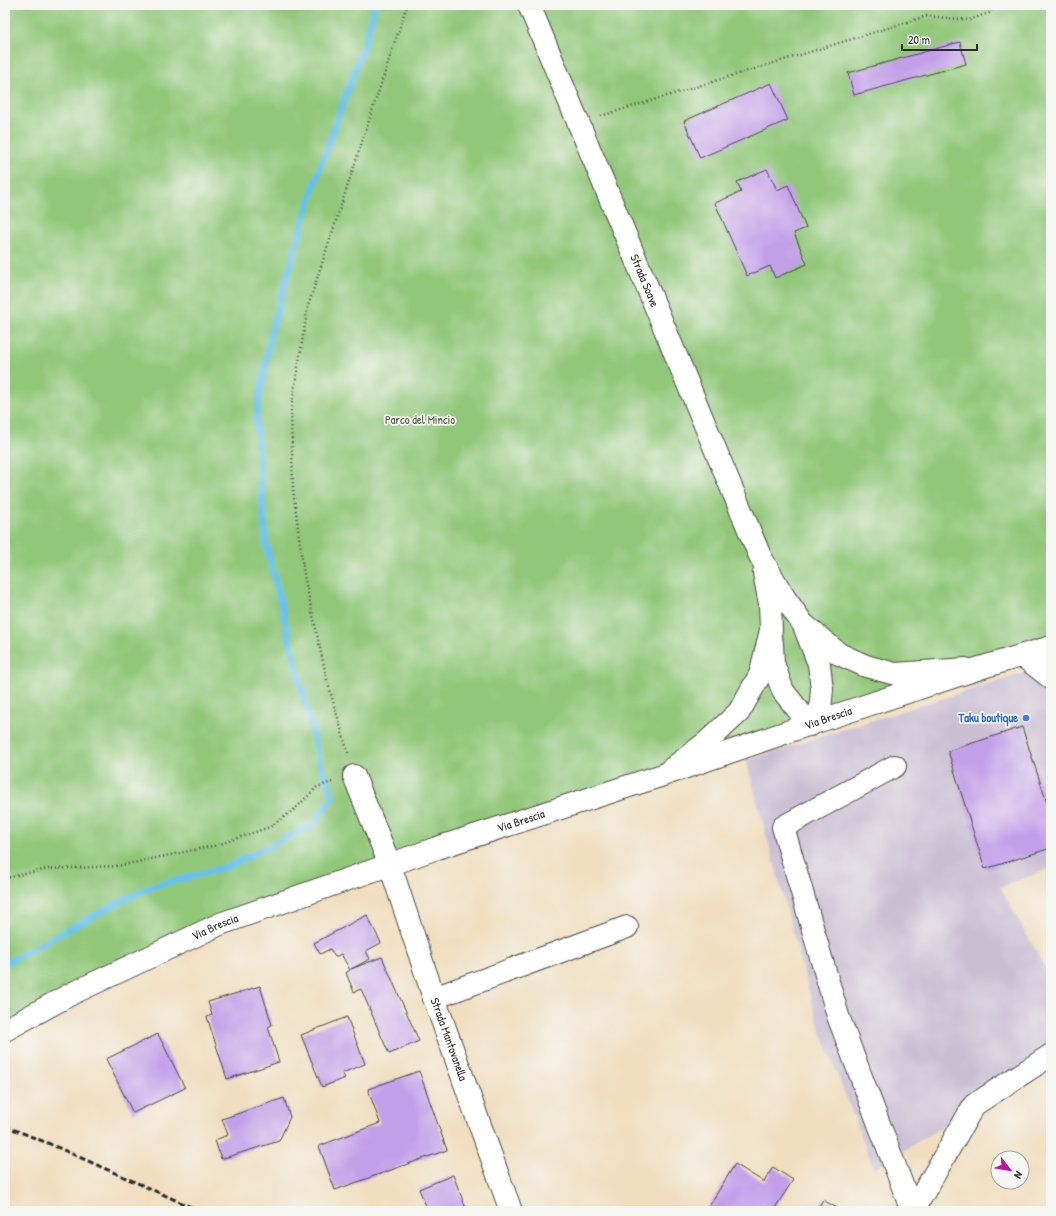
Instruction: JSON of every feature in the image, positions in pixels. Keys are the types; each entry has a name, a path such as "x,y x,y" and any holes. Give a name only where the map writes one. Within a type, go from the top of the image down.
{"street":[{"name":"Strada Soave","path":"529,5 760,556"},
{"path":"760,556 784,597 803,624 819,664 822,689 815,723"},
{"path":"760,556 770,604 770,630 774,663 783,691 815,723"},
{"path":"803,624 839,654 866,666 895,674 983,667"},
{"path":"663,775 707,742 739,712 760,675 770,630"},
{"name":"Via Brescia","path":"5,1030 71,994 220,924 444,846 663,775 983,667 1051,647"},
{"path":"1023,656 1051,678"},
{"path":"894,766 783,827 838,1016 912,1211 974,1105 1051,1055"},
{"name":"Strada Mantovanella","path":"354,776 390,865 434,998 511,1211"},
{"path":"434,998 627,928"}],"path":[{"path":"354,776 327,680 304,575 293,489 291,410 308,306 407,5"},
{"path":"579,122 927,16 969,20 989,13 996,5"},
{"path":"5,878 48,869 118,866 217,845 270,827 295,809 317,787"}],"shaded area":[{"path":"1039,668 1051,702 1051,868 1000,887 1051,978 1051,1059 874,1169 818,1024 746,760"}],"green space":[{"name":"Parco del Mincio","path":"5,5 1051,5 1051,646 284,902 5,1034"}],"building":[{"path":"960,42 966,64 854,95 848,73"},
{"path":"771,83 788,120 700,158 684,121"},
{"path":"767,169 777,190 788,185 806,228 794,233 807,264 775,278 770,266 747,276 715,203 741,192 737,182"},
{"path":"1022,727 1051,815 1051,848 985,869 948,751"},
{"path":"367,915 381,943 366,951 370,959 351,969 382,957 419,1041 389,1054 361,989 354,992 346,973 350,970 341,954 335,957 330,949 320,954 314,943"},
{"path":"260,986 272,1025 268,1027 279,1062 227,1079 207,1017 212,1015 208,1002"},
{"path":"347,1017 365,1064 342,1073 345,1078 322,1087 301,1035"},
{"path":"158,1034 185,1088 133,1113 106,1059"},
{"path":"419,1071 447,1150 335,1190 319,1146 380,1123 368,1089"},
{"path":"284,1098 290,1117 279,1141 221,1159 215,1140 228,1135 222,1119"},
{"path":"735,1164 764,1182 773,1167 793,1180 773,1211 706,1211"},
{"path":"453,1175 467,1211 428,1211 419,1189"},
{"path":"823,1200 842,1211 816,1211"}],"waterway":[{"path":"5,964 114,905 151,887 227,867 315,824 333,796 320,763 266,543 256,419 271,333 317,177 366,39 375,5"}],"railway":[{"path":"5,1126 50,1144 200,1211"}],"place":[{"name":"Taku boutique","path":"1026,718"}]}
